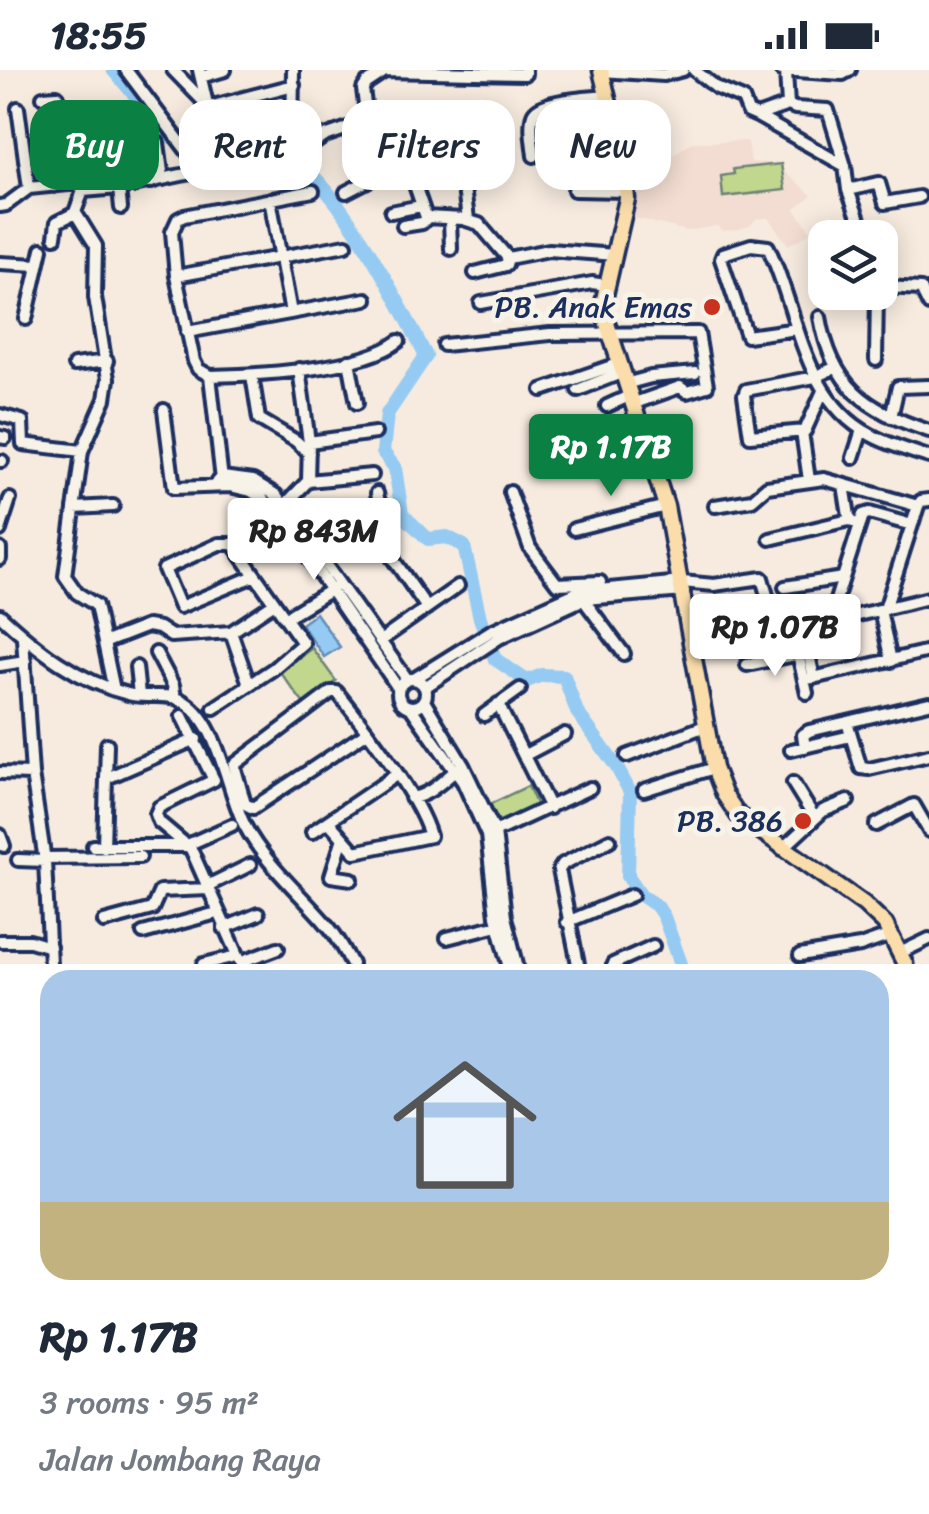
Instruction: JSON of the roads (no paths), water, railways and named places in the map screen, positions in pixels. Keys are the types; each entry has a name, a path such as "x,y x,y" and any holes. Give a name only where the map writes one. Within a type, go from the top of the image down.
{"main road":[{"path":"601,71 609,100"},
{"path":"627,191 602,308 666,506 714,768 738,815 864,904 891,935 903,958"}],"street":[{"path":"126,70 179,142"},
{"path":"173,70 202,100"},
{"path":"207,100 200,73 225,70"},
{"path":"293,70 293,100"},
{"path":"364,100 363,89 371,74 385,70 525,72"},
{"path":"601,71 664,75 682,70"},
{"path":"694,70 717,88 741,97 751,116 788,105 828,110 859,220"},
{"path":"788,105 784,71 843,74 850,70"},
{"path":"231,100 294,84"},
{"path":"43,97 56,95 58,100"},
{"path":"534,156 532,118 538,108 548,103 608,96"},
{"path":"0,206 29,188 18,108"},
{"path":"757,116 845,166"},
{"path":"848,190 874,182 880,183 885,203 918,197"},
{"path":"79,190 75,214 96,246 95,296 107,361 106,395 82,451 65,576 77,593 96,605 114,690"},
{"path":"119,190 121,208"},
{"path":"346,192 350,190"},
{"path":"416,190 428,218"},
{"path":"464,190 468,219"},
{"path":"574,190 627,191"},
{"path":"313,191 184,216 175,224 171,243 196,366 210,376 252,375 349,361 382,353 399,341"},
{"path":"270,199 291,313"},
{"path":"391,212 421,206"},
{"path":"54,237 58,222 75,214"},
{"path":"403,226 428,218 468,219 494,238 508,258"},
{"path":"450,218 452,249"},
{"path":"176,276 346,245"},
{"path":"797,329 748,336 720,258 723,254 752,245 770,249 823,391 862,430 929,458"},
{"path":"26,320 42,249"},
{"path":"508,258 549,250 615,255"},
{"path":"475,273 506,265 508,258"},
{"path":"0,263 38,266"},
{"path":"481,303 606,285"},
{"path":"898,288 922,289 929,304"},
{"path":"187,332 366,299"},
{"path":"876,360 879,310"},
{"path":"820,317 834,368 860,398 891,417 929,431"},
{"path":"444,345 550,334 698,333 708,385 689,392 680,387 668,391 625,384 542,390"},
{"path":"74,365 107,361"},
{"path":"349,361 357,403"},
{"path":"823,391 807,429 752,437 744,395 749,389 815,377 834,368"},
{"path":"300,369 309,448 308,482"},
{"path":"578,390 695,373"},
{"path":"252,375 258,419 309,448 375,433"},
{"path":"210,376 220,483"},
{"path":"663,377 668,391"},
{"path":"607,406 625,384"},
{"path":"891,417 898,387 929,386"},
{"path":"164,410 174,488 220,483 251,490 280,509 406,682 425,687"},
{"path":"0,414 22,421 24,444 82,451"},
{"path":"853,458 862,430"},
{"path":"802,432 809,480"},
{"path":"280,509 308,482 372,475"},
{"path":"715,506 752,500 767,487 809,480 924,503 882,610 891,660"},
{"path":"844,485 854,522 836,604 837,620 929,598"},
{"path":"510,492 530,548 559,585 714,585 762,578 771,609"},
{"path":"338,525 383,516 376,493"},
{"path":"0,530 10,499"},
{"path":"74,508 112,506"},
{"path":"574,529 666,506"},
{"path":"770,538 854,522 868,513 912,526"},
{"path":"366,520 427,608"},
{"path":"214,708 303,643 233,544 220,544 164,569 180,606 254,576"},
{"path":"0,549 0,559"},
{"path":"785,587 843,578"},
{"path":"456,771 411,708 398,699 406,682 581,596 682,583"},
{"path":"380,642 458,586"},
{"path":"286,618 335,588"},
{"path":"335,588 380,642 406,682"},
{"path":"581,596 624,654"},
{"path":"106,642 148,626 172,636 231,632 273,604"},
{"path":"0,615 56,663 114,690 175,698 198,716 218,747 246,828 285,880 331,928 352,964"},
{"path":"231,632 249,684"},
{"path":"493,636 425,687 424,701 491,834 517,964"},
{"path":"23,638 50,964"},
{"path":"809,679 929,651"},
{"path":"156,653 173,685 175,698"},
{"path":"746,664 798,654 809,679 807,694"},
{"path":"0,666 25,660"},
{"path":"136,667 139,696"},
{"path":"484,715 520,689"},
{"path":"328,821 350,850 358,852 430,836 413,798 339,694 331,692 234,765 246,804 253,808 366,733"},
{"path":"411,708 424,701"},
{"path":"805,747 805,732 929,703"},
{"path":"498,704 550,808"},
{"path":"152,847 160,822 157,808 214,780 182,716"},
{"path":"848,722 858,763 865,769 929,754"},
{"path":"627,756 705,726"},
{"path":"524,755 565,734"},
{"path":"792,750 850,736"},
{"path":"107,778 196,738"},
{"path":"107,744 98,846 185,846 232,825"},
{"path":"644,790 714,768"},
{"path":"413,798 417,791 456,771"},
{"path":"0,773 32,774"},
{"path":"312,832 396,775"},
{"path":"792,783 814,817"},
{"path":"491,834 590,788"},
{"path":"782,848 814,817 848,801"},
{"path":"876,825 914,805 929,831"},
{"path":"160,822 190,849 240,961"},
{"path":"491,834 498,925 509,964"},
{"path":"578,964 559,868 610,840"},
{"path":"342,841 331,876 352,878"},
{"path":"18,860 140,857"},
{"path":"104,922 152,908 160,891 208,888 250,865"},
{"path":"567,922 632,895"},
{"path":"143,933 216,913"},
{"path":"224,928 258,914"},
{"path":"447,938 498,925"},
{"path":"800,956 860,946 891,935"},
{"path":"903,958 929,940"},
{"path":"0,941 30,941 50,947"},
{"path":"613,964 654,946"},
{"path":"204,964 240,961 278,948"}],"water":[{"path":"316,613 340,647 324,657 301,624"}],"waterway":[{"path":"113,70 171,137"},
{"path":"322,186 368,250 426,356 387,414 383,452 395,468 402,514 428,539 447,537 464,546 480,618 495,659 527,681 542,675 564,676 577,712 630,792 628,876 664,917 681,964"}],"place":[{"name":"PB. Anak Emas","path":"712,307"},
{"name":"PB. 386","path":"803,821"}]}
